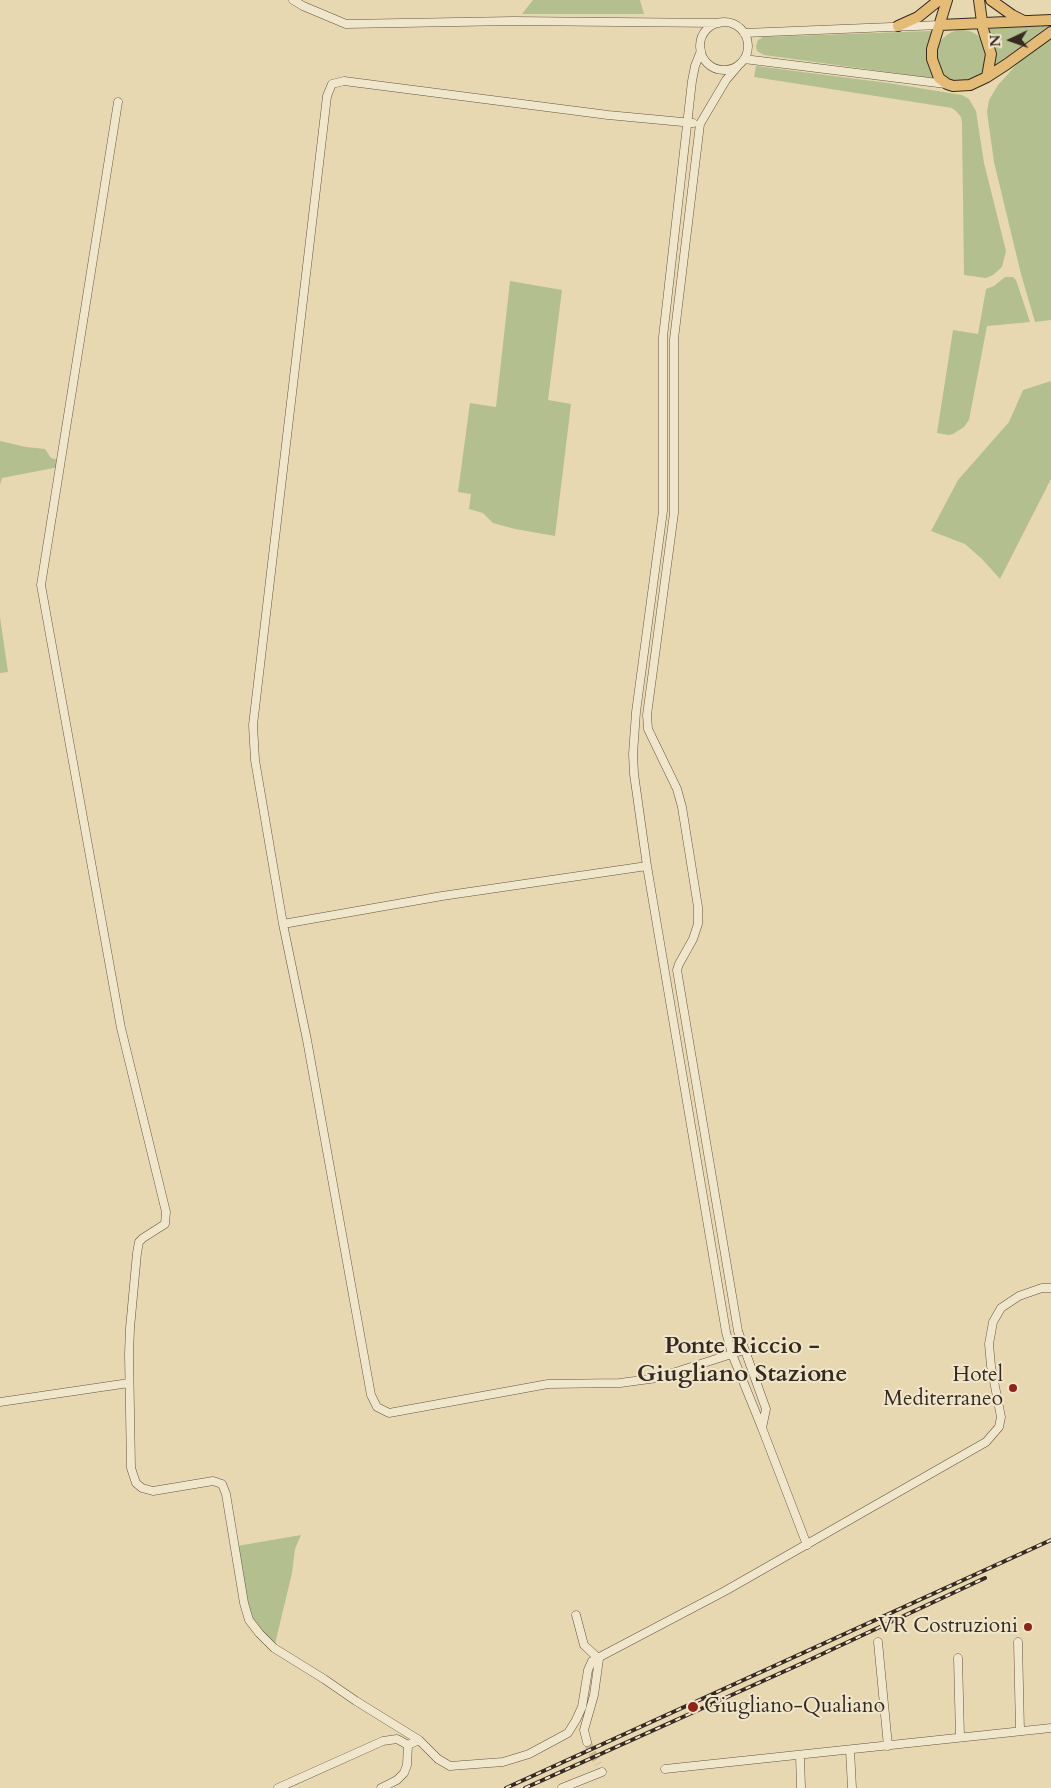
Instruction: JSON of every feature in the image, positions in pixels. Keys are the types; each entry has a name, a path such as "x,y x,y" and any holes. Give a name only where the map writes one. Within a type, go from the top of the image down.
{"main road":[{"path":"898,26 918,17 939,0"},
{"path":"947,0 932,50 932,59 939,78 953,86 970,85 987,77 1051,32"},
{"path":"979,0 984,33 992,54 987,77"},
{"path":"992,0 1012,15 1025,21"},
{"path":"940,25 1051,20"}],"street":[{"path":"294,0 303,6 346,24 513,21 719,23 733,24 744,33 748,46 744,60 726,80 700,124 674,339 674,513 647,715 648,729 677,789 682,807 698,907 698,924 693,939 678,964 677,970 738,1330 766,1409 762,1428"},
{"path":"719,23 712,26 702,37 701,51 694,66 663,337 663,511 634,732 634,774 647,866 726,1332 732,1354 806,1545"},
{"path":"744,33 940,25"},
{"path":"701,51 709,65 715,69 731,70 738,66"},
{"path":"744,60 947,84"},
{"path":"700,124 608,116 344,81 332,84 327,96 253,725 255,760 283,924 308,1040 371,1395 377,1407 388,1413 548,1384 620,1383 657,1378 744,1350"},
{"path":"118,102 41,584 121,1028 166,1212 165,1224 143,1238 138,1248 130,1328 129,1383 131,1468 136,1483 142,1488 153,1490 213,1481 222,1484 226,1494 244,1602 249,1620 258,1633 274,1648 324,1678 356,1701 418,1740 438,1759 450,1766 503,1762 529,1754 568,1733 582,1708 588,1670 592,1661 599,1659 604,1654 621,1647 806,1545 986,1442 995,1434 1001,1417 991,1366 989,1344 993,1322 1001,1308 1019,1296 1042,1288 1051,1288"},
{"path":"283,924 442,896 647,866"},
{"path":"0,1402 129,1383"},
{"path":"576,1615 584,1645 599,1659"},
{"path":"878,1642 888,1746"},
{"path":"1018,1642 1020,1731"},
{"path":"958,1658 960,1737"},
{"path":"587,1742 584,1730 594,1695 599,1659"},
{"path":"665,1769 1051,1728"},
{"path":"278,1788 383,1741 397,1739 408,1745"},
{"path":"408,1745 418,1740"},
{"path":"381,1788 397,1780 404,1773 407,1766 408,1745"},
{"path":"850,1750 852,1788"},
{"path":"800,1755 801,1788"},
{"path":"562,1788 602,1772"}],"green space":[{"path":"533,0 640,0 644,14 522,14"},
{"path":"1048,25 1047,29 994,67 995,52 988,29"},
{"path":"957,30 967,30 976,34 984,42 988,56 984,70 976,78 967,82 957,82 948,78 940,70 936,61 936,51 940,42 948,34"},
{"path":"930,31 933,33 934,77 931,78 764,55 757,51 756,46 758,40 763,37"},
{"path":"1051,36 1051,320 1035,322 1021,274 994,162 987,112 989,100 998,85 1026,54"},
{"path":"756,66 888,83 962,95 969,99 976,111 984,163 1006,251 1002,267 986,278 964,275 962,123 961,117 957,112 952,108 754,77"},
{"path":"1005,277 1013,277 1016,280 1030,322 987,326 969,420 964,427 953,434 937,433 953,330 978,334 986,289 994,286"},
{"path":"510,281 562,290 548,400 571,404 555,536 493,523 483,513 469,509 471,494 458,492 470,403 496,407"},
{"path":"1051,381 1051,479 1000,579 965,544 931,531 958,480 1009,422 1023,390"},
{"path":"0,441 45,449 51,458 58,460 59,467 2,478 0,485"},
{"path":"0,617 8,672 0,673"},
{"path":"301,1535 295,1549 292,1573 275,1644 264,1636 250,1614 237,1546"}],"tunnel":[{"path":"587,1742 598,1764"}],"railway":[{"path":"506,1788 1051,1540"},
{"path":"525,1788 805,1662 985,1578"}],"place":[{"name":"Hotel Mediterraneo","path":"1013,1388"},
{"name":"VR Costruzioni","path":"1028,1627"},
{"name":"Giugliano-Qualiano","path":"693,1707"}],"district":[{"name":"Ponte Riccio - Giugliano Stazione","path":"742,1361"}]}
